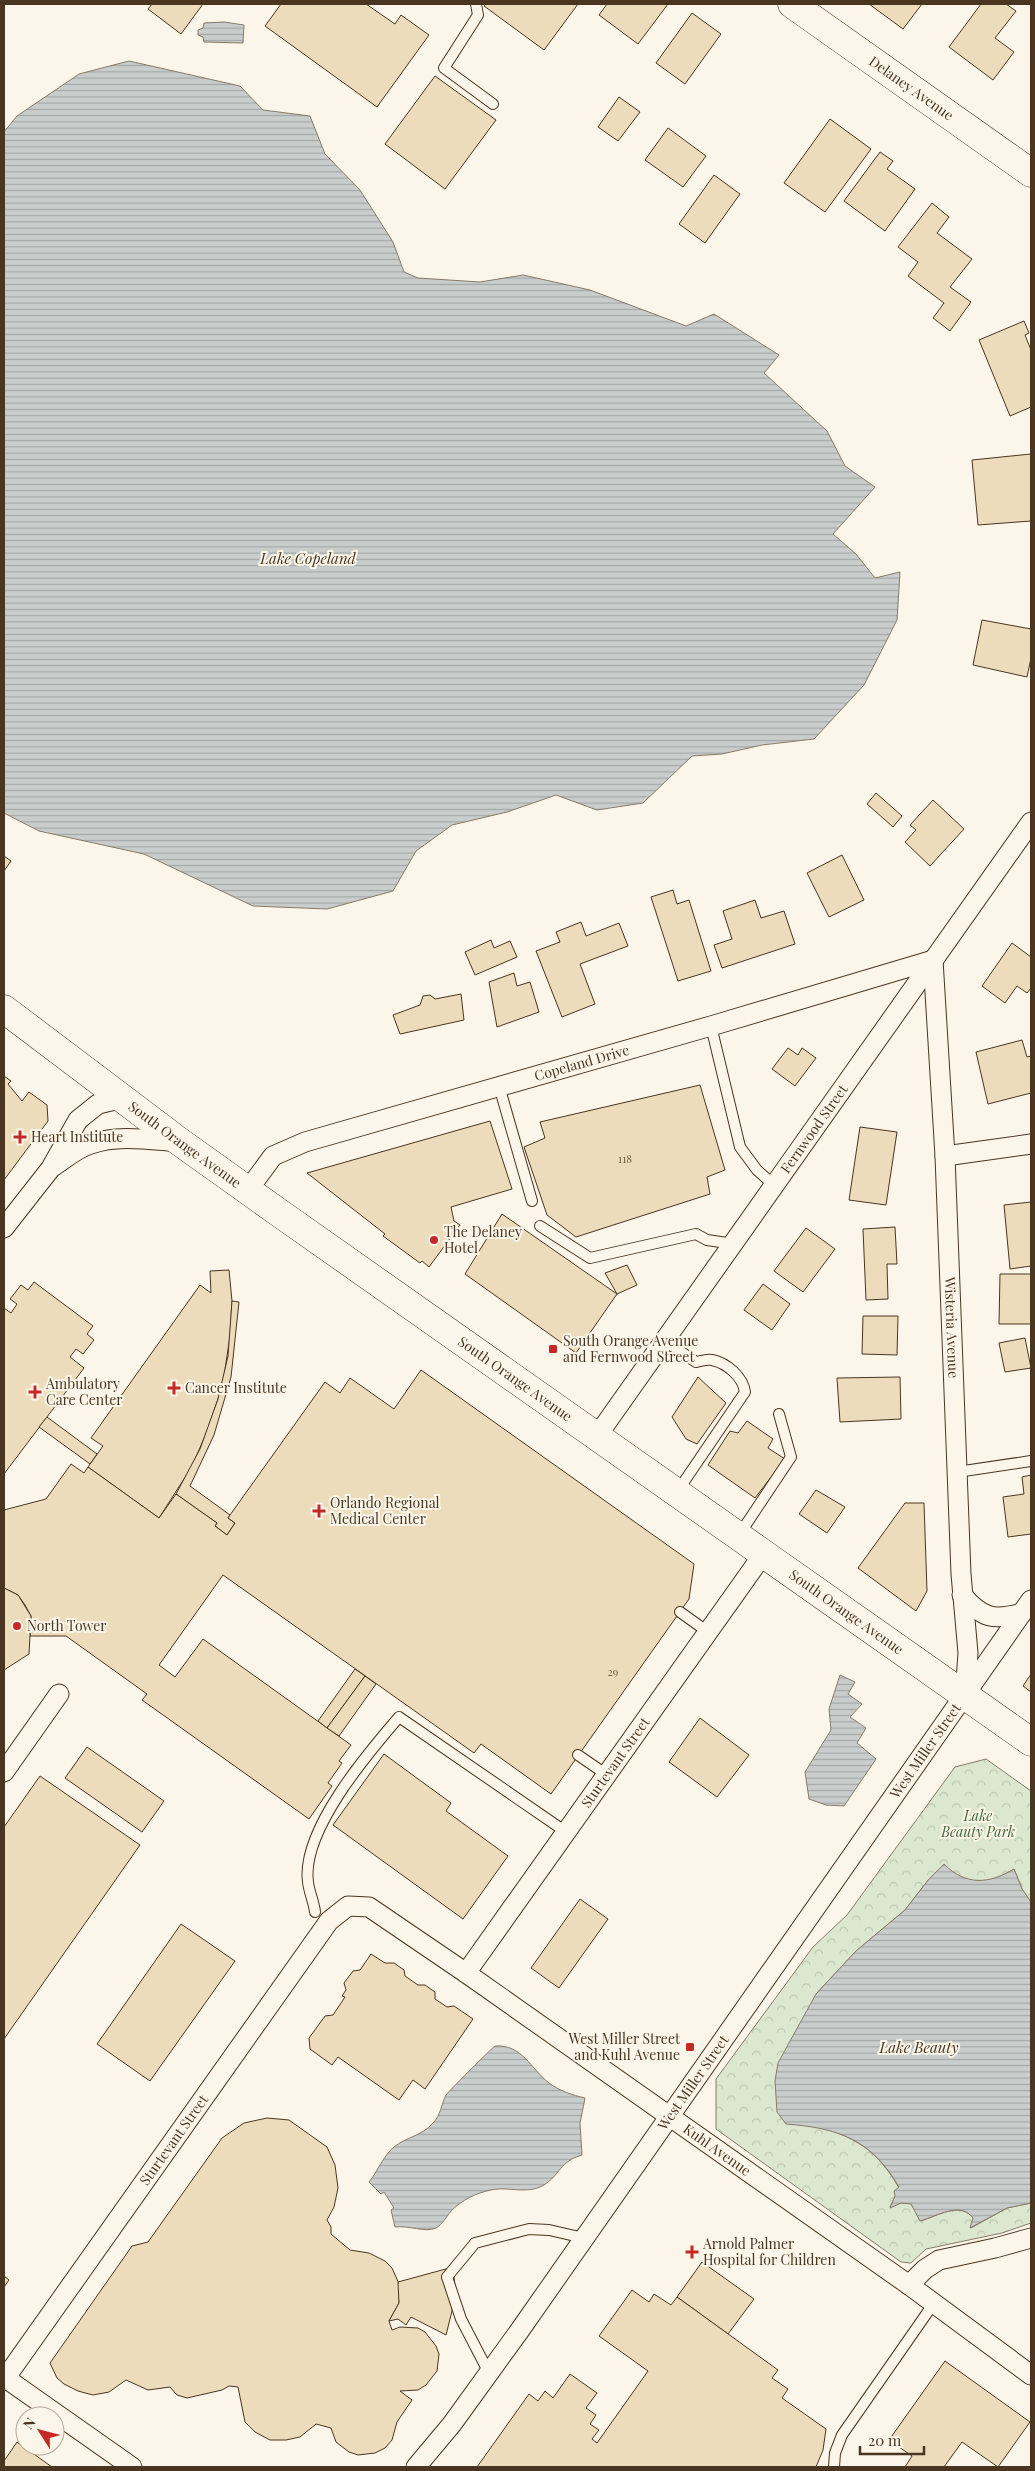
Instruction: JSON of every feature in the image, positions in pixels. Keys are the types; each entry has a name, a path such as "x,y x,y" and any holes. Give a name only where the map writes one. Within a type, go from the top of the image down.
{"main road":[{"name":"Delaney Avenue","path":"792,4 1031,173"},
{"name":"South Orange Avenue","path":"4,1009 180,1142 1031,1742"}],"street":[{"name":"Fernwood Street","path":"597,1436 1031,822"},
{"name":"Copeland Drive","path":"248,1190 273,1156 290,1148 933,960"},
{"name":"Wisteria Avenue","path":"933,960 946,1156 962,1595 968,1653 965,1695"},
{"path":"4,1226 51,1168 78,1120 98,1104 124,1098"},
{"path":"51,1168 76,1151 105,1140 126,1139 180,1142"},
{"path":"946,1156 1031,1144"},
{"name":"Sturtevant Street","path":"466,1973 764,1553"},
{"path":"962,1595 973,1607 993,1618 1005,1618 1029,1604"},
{"name":"West Miller Street","path":"416,2467 452,2424 489,2373 1029,1604"},
{"path":"4,1772 59,1694"},
{"name":"Sturtevant Street","path":"4,2379 329,1922 348,1906"},
{"name":"Kuhl Avenue","path":"348,1906 369,1907 466,1973 909,2285 1031,2375"},
{"path":"909,2285 925,2269 939,2260 1031,2238"},
{"path":"4,2379 132,2467"}],"lane":[{"path":"476,4 478,15 444,68 493,104"},
{"path":"711,1026 740,1147 757,1170 774,1186"},
{"path":"499,1086 532,1201"},
{"path":"540,1226 590,1258 696,1234 707,1240 734,1244"},
{"path":"665,1341 696,1362 710,1360 722,1364 738,1376 745,1392 677,1492"},
{"path":"739,1536 791,1457 779,1414"},
{"path":"957,1472 1031,1461"},
{"path":"680,1612 708,1632"},
{"path":"315,1912 308,1882 310,1856 324,1819 361,1762 399,1717 566,1832"},
{"path":"578,1755 606,1775"},
{"path":"489,2373 461,2319 447,2277 475,2242 529,2229 549,2230 584,2238"},
{"path":"834,2467 835,2453 842,2435 934,2304"}],"green space":[{"name":"Lake Beauty Park","path":"986,1759 1031,1791 1031,1902 1022,1889 1014,1869 986,1881 978,1881 961,1877 944,1865 929,1879 905,1910 856,1951 816,1994 813,2126 841,2134 864,2146 873,2154 891,2175 899,2188 890,2207 901,2203 911,2203 921,2221 948,2211 962,2211 968,2213 973,2218 971,2228 1007,2208 1031,2203 1031,2223 1002,2233 926,2249 911,2263 901,2262 716,2129 716,2079 813,1947 847,1915 955,1767"}],"water":[{"path":"224,22 244,25 243,43 204,42 203,37 198,35 198,30 203,28 204,23"},
{"name":"Lake Copeland","path":"129,61 240,86 263,110 310,116 325,154 360,190 393,242 404,272 418,278 480,282 523,275 590,290 686,326 714,314 779,355 764,373 827,431 845,466 875,487 833,534 856,554 875,578 900,572 897,620 864,685 814,739 762,745 722,754 692,756 643,803 597,810 556,795 507,812 452,825 416,851 393,891 327,909 253,906 144,854 39,831 4,813 4,132 17,116 79,74"},
{"path":"840,1675 855,1682 848,1694 862,1704 850,1717 866,1728 857,1743 876,1759 844,1806 826,1805 809,1799 805,1772 831,1730 829,1709"},
{"name":"Lake Beauty","path":"944,1864 961,1876 978,1880 996,1878 1014,1869 1022,1889 1031,1902 1031,2203 1007,2208 970,2228 973,2218 968,2213 962,2211 948,2211 920,2221 911,2204 901,2203 890,2208 895,2196 894,2191 899,2187 889,2171 865,2147 838,2133 786,2124 777,2112 775,2081 778,2063 816,1994 856,1951 905,1910 929,1879"},
{"path":"495,2046 504,2046 519,2053 553,2086 585,2098 580,2123 582,2155 565,2164 549,2181 538,2188 524,2190 497,2189 475,2195 455,2207 436,2228 427,2230 395,2227 391,2210 394,2208 384,2192 381,2194 369,2182 394,2147 424,2131 436,2120 446,2095"}],"building":[{"path":"152,4 203,4 181,34 148,9"},
{"path":"281,4 366,4 395,24 401,15 429,35 377,107 265,26"},
{"path":"486,4 578,4 544,50 484,6"},
{"path":"607,4 668,4 638,44 599,15"},
{"path":"869,4 922,4 903,29"},
{"path":"981,4 1006,4 1016,11 995,38 1014,52 993,80 949,47"},
{"path":"692,13 721,34 685,84 656,63"},
{"path":"435,76 496,120 445,189 385,144"},
{"path":"619,97 640,112 618,141 598,127"},
{"path":"830,119 871,149 825,212 784,183"},
{"path":"668,128 706,156 683,187 645,160"},
{"path":"880,152 893,161 887,169 915,189 885,231 844,201"},
{"path":"714,175 740,194 705,243 679,224"},
{"path":"932,203 949,217 937,233 972,259 950,287 971,302 950,331 933,318 944,303 908,276 918,262 898,247"},
{"path":"1024,321 1029,333 1025,335 1031,350 1031,407 1010,416 979,340"},
{"path":"1031,454 1031,521 978,525 972,460"},
{"path":"982,620 1031,629 1031,658 1027,677 973,665"},
{"path":"876,793 902,816 893,827 867,804"},
{"path":"933,800 964,829 930,866 905,842 916,830 910,825"},
{"path":"842,855 864,900 829,917 807,873"},
{"path":"4,856 11,861 4,871"},
{"path":"673,890 677,904 689,900 711,971 678,981 651,897"},
{"path":"755,900 761,918 784,911 795,944 722,968 714,945 732,939 723,911"},
{"path":"581,922 586,936 619,923 628,946 580,964 595,1004 562,1017 536,951 560,942 556,932"},
{"path":"491,940 494,948 510,941 517,957 475,975 465,952"},
{"path":"1012,943 1031,957 1031,988 1027,993 1017,986 1005,1003 982,986"},
{"path":"514,973 517,986 530,982 539,1012 497,1027 489,982"},
{"path":"461,994 464,1020 400,1034 393,1015 420,1005 423,996 430,995 435,999"},
{"path":"1022,1040 1027,1057 1031,1056 1031,1093 988,1104 976,1052"},
{"path":"788,1048 798,1055 802,1048 816,1058 795,1086 772,1069"},
{"name":"Heart Institute","path":"4,1076 11,1081 8,1084 22,1101 29,1092 47,1105 48,1121 4,1180"},
{"path":"700,1085 725,1170 707,1177 710,1194 576,1237 547,1215 524,1147 545,1138 540,1122"},
{"path":"490,1121 512,1189 451,1207 454,1221 460,1225 429,1267 422,1261 420,1263 383,1236 385,1234 307,1173"},
{"path":"860,1127 897,1132 886,1205 849,1200"},
{"path":"1031,1202 1031,1266 1010,1269 1004,1205"},
{"path":"502,1214 617,1294 576,1353 465,1274"},
{"path":"895,1227 897,1264 887,1264 888,1299 866,1300 863,1229"},
{"path":"806,1228 835,1249 803,1292 774,1271"},
{"path":"627,1265 637,1285 617,1294 605,1273"},
{"name":"Cancer Institute","path":"229,1270 232,1301 230,1336 224,1376 218,1399 206,1434 191,1468 159,1518 88,1467 103,1446 91,1438 200,1285 211,1293 210,1271"},
{"path":"1000,1274 1031,1274 1031,1324 999,1324"},
{"name":"Ambulatory Care Center","path":"34,1282 93,1326 87,1334 94,1340 83,1354 76,1349 70,1357 84,1368 4,1474 4,1308 11,1313 17,1304 10,1299 21,1285 28,1290"},
{"path":"763,1284 790,1304 772,1330 744,1310"},
{"path":"232,1301 239,1302 231,1377 214,1435 190,1486 230,1515 228,1518 235,1523 227,1535 215,1526 217,1523 176,1494 200,1449 218,1399 228,1356"},
{"path":"863,1316 898,1316 897,1355 862,1354"},
{"path":"1025,1338 1031,1368 1005,1372 999,1343"},
{"path":"421,1370 694,1564 689,1599 551,1794 481,1744 474,1753 223,1575 159,1665 175,1677 203,1639 351,1745 339,1761 342,1763 328,1783 332,1786 309,1819 142,1700 147,1694 66,1636 30,1636 31,1616 18,1595 4,1588 4,1510 46,1499 71,1464 84,1473 88,1467 159,1518 176,1494 217,1523 215,1526 227,1535 235,1523 228,1518 325,1382 340,1393 350,1378 394,1409"},
{"path":"698,1377 726,1403 697,1444 686,1439 672,1417"},
{"path":"900,1377 901,1419 840,1422 837,1378"},
{"path":"47,1417 97,1454 90,1464 39,1427"},
{"path":"747,1421 773,1439 768,1448 785,1459 755,1498 708,1465 730,1431 738,1433"},
{"path":"1031,1475 1031,1534 1008,1537 1003,1497 1024,1494 1022,1477"},
{"path":"816,1490 845,1507 827,1533 799,1514"},
{"path":"905,1503 924,1503 927,1591 916,1611 858,1568"},
{"name":"North Tower","path":"4,1588 18,1595 31,1616 29,1654 4,1670"},
{"path":"355,1669 365,1676 327,1728 318,1721"},
{"path":"1031,1674 1031,1692 1023,1686"},
{"path":"365,1676 376,1684 339,1736 327,1728"},
{"path":"700,1718 749,1755 717,1797 669,1762"},
{"path":"87,1747 164,1801 142,1832 65,1778"},
{"path":"384,1754 451,1803 446,1811 508,1856 463,1919 333,1825"},
{"path":"40,1776 140,1845 4,2039 4,1827"},
{"path":"580,1899 608,1919 559,1988 531,1968"},
{"path":"181,1924 235,1961 150,2081 97,2044"},
{"path":"371,1954 385,1963 394,1963 404,1970 405,1976 418,1985 425,1985 435,1992 435,1999 447,2007 454,2006 473,2019 425,2089 413,2080 399,2100 338,2057 332,2065 310,2049 309,2038 325,2016 333,2015 345,1997 342,1996 346,1990 344,1983 353,1971 360,1970"},
{"path":"267,2118 289,2120 327,2147 335,2165 338,2188 334,2207 327,2220 331,2227 331,2234 350,2250 369,2253 385,2261 392,2268 400,2286 399,2303 389,2321 392,2330 400,2327 418,2328 425,2332 436,2346 439,2354 437,2371 426,2385 418,2390 400,2391 412,2400 397,2422 392,2440 385,2448 375,2453 358,2455 349,2452 336,2442 331,2428 316,2424 300,2437 286,2440 270,2440 255,2432 245,2422 238,2387 229,2386 222,2390 187,2398 177,2395 170,2387 148,2390 126,2380 109,2392 93,2395 78,2391 64,2384 57,2378 50,2363 132,2246 148,2242 222,2138 244,2123"},
{"path":"702,2262 754,2299 728,2334 677,2297"},
{"path":"453,2267 456,2295 446,2335 411,2317 406,2325 398,2319 389,2321 399,2303 398,2282"},
{"path":"4,2276 9,2280 4,2287"},
{"path":"632,2290 649,2302 654,2294 671,2305 677,2297 778,2370 772,2378 788,2389 782,2398 826,2429 823,2450 816,2467 477,2467 529,2394 538,2401 545,2391 553,2398 570,2374 597,2393 586,2408 596,2415 590,2424 599,2430 592,2439 597,2443 648,2371 599,2336"},
{"path":"945,2361 1030,2422 998,2467 962,2442 944,2467 905,2467 912,2456 889,2440"},
{"path":"15,2445 15,2456 37,2456 52,2467 4,2467 4,2461"}],"place":[{"name":"Heart Institute","path":"20,1137"},
{"name":"The Delaney Hotel","path":"434,1240"},
{"name":"South Orange Avenue and Fernwood Street","path":"553,1349"},
{"name":"Cancer Institute","path":"174,1388"},
{"name":"Ambulatory Care Center","path":"35,1392"},
{"name":"Orlando Regional Medical Center","path":"319,1511"},
{"name":"North Tower","path":"17,1626"},
{"name":"West Miller Street and Kuhl Avenue","path":"690,2047"},
{"name":"Arnold Palmer Hospital for Children","path":"692,2252"}]}
